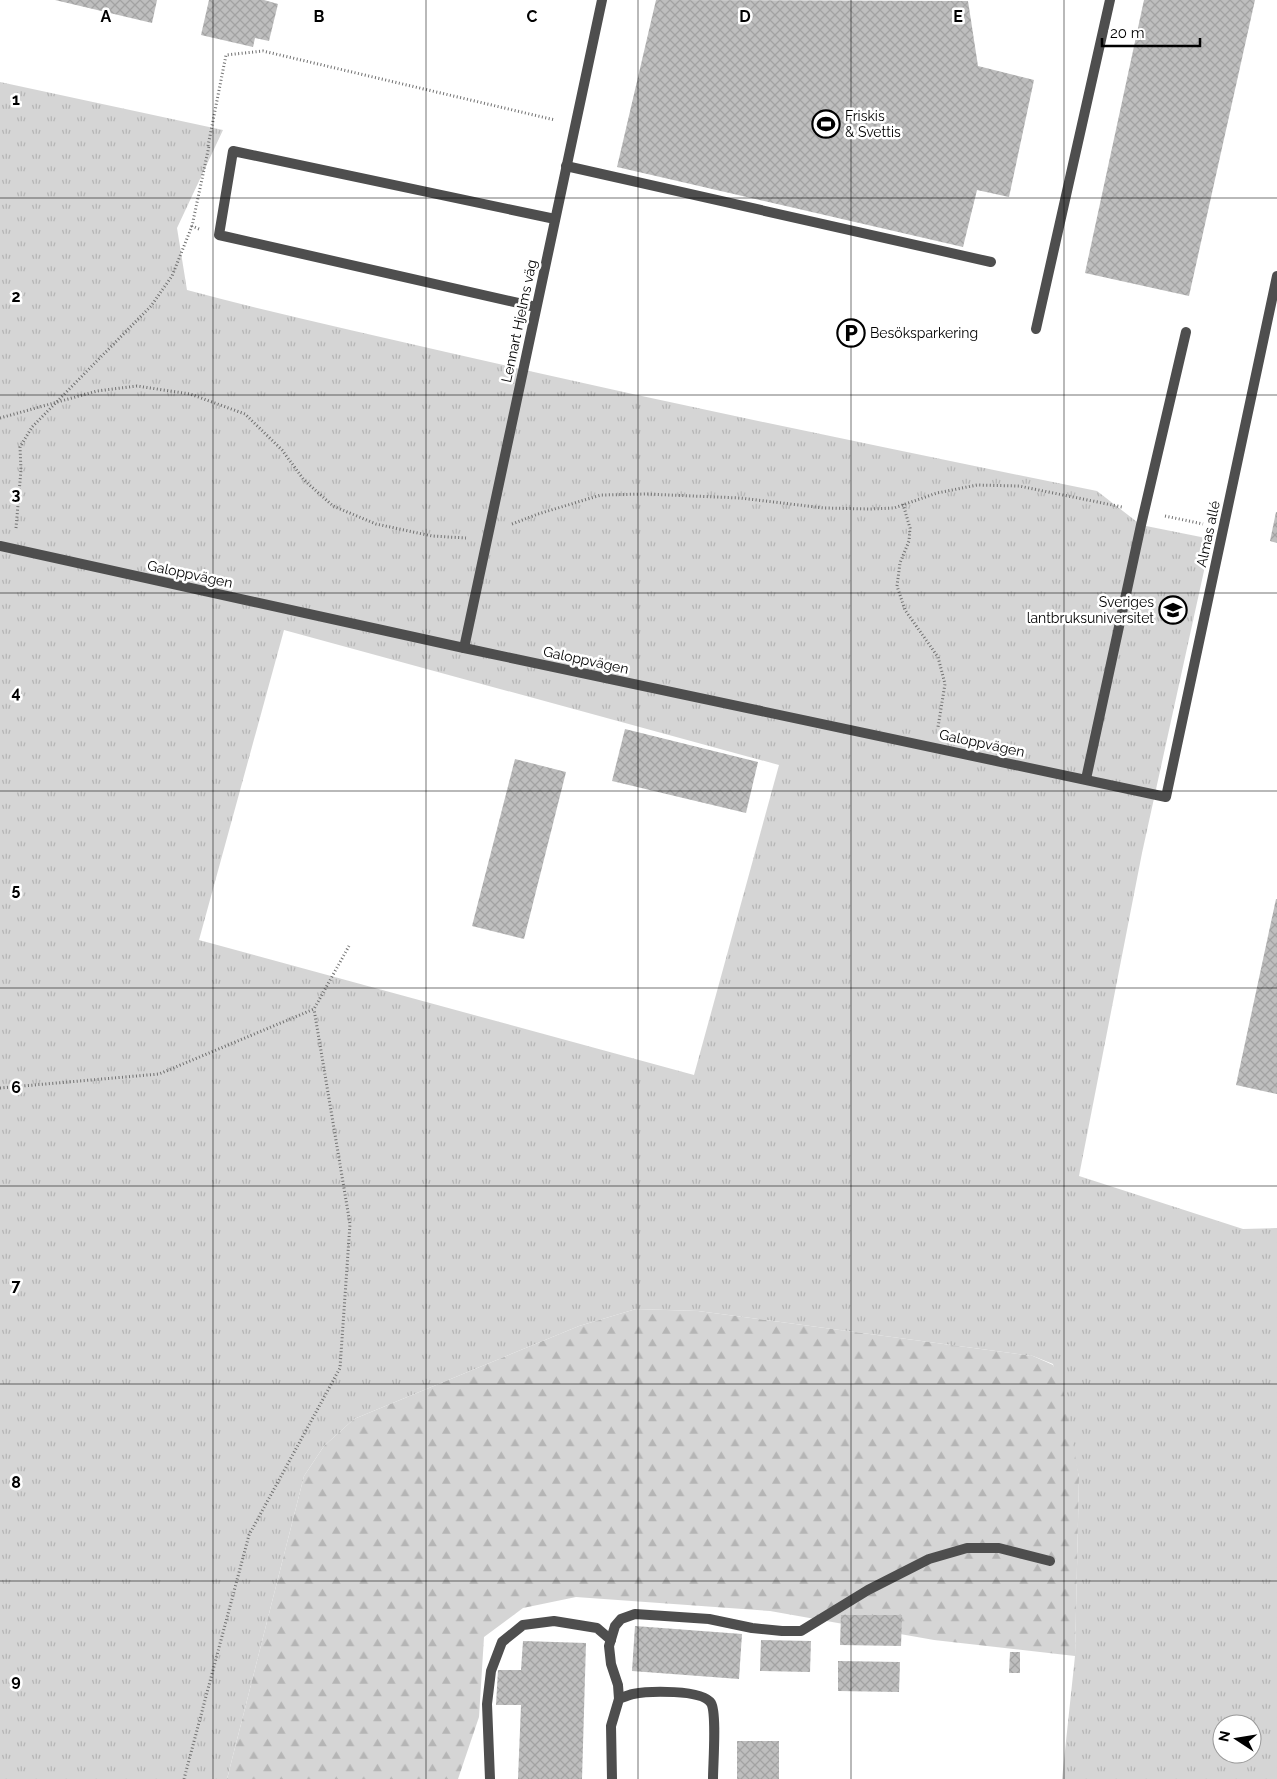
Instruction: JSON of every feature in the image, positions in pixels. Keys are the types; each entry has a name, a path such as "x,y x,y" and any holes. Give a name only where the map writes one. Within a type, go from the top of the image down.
{"lane":[{"name":"Lennart Hjelms väg","path":"464,648 602,0"},
{"path":"1036,329 1110,0"},
{"path":"536,307 219,235 234,151 555,219"},
{"path":"566,166 991,262"},
{"name":"Almas allé","path":"1166,797 1277,276"},
{"path":"1086,779 1144,512 1186,332"},
{"name":"Galoppvägen","path":"0,546 464,648 1166,797"},
{"path":"612,1779 611,1726 619,1699 618,1685 611,1664 609,1646 615,1626 621,1620 635,1614 709,1619 782,1631 802,1631 868,1590 929,1559 967,1548 1000,1548 1050,1561"},
{"path":"490,1779 487,1704 491,1671 502,1642 523,1625 554,1621 598,1628 611,1640"},
{"path":"619,1699 647,1692 670,1692 704,1697 711,1703 714,1715 713,1779"}],"path":[{"path":"208,146 226,55 263,51 575,125"},
{"path":"12,549 21,470 20,446 32,427 151,306 172,276 192,226"},
{"path":"0,418 97,391 137,386 190,394 244,414 282,450 304,480 333,506 376,524 432,536 470,539 488,535 538,514 602,495 646,494 740,498 824,508 870,509 894,508 937,493 977,485 1020,486 1223,528"},
{"path":"903,504 910,528 909,541 900,563 898,586 904,610 938,658 945,684 934,747"},
{"path":"0,1088 159,1074 314,1009 349,946"},
{"path":"184,1779 249,1536 340,1368 350,1224 314,1009"}],"green space":[{"path":"0,82 223,130 177,228 187,290 527,371 1097,491 1141,525 1211,539 1142,853 1079,1176 1243,1229 1277,1228 1277,1779 1062,1779 1075,1656 1079,1477 1053,1364 1033,1356 698,1311 636,1309 579,1326 354,1419 324,1446 304,1476 227,1779 0,1779","holes":["284,630 779,765 694,1075 199,940"]},
{"path":"636,1309 698,1311 1033,1356 1053,1365 1062,1383 1079,1477 1075,1656 934,1640 770,1611 576,1597 523,1608 484,1637 479,1717 458,1779 227,1779 304,1476 324,1446 354,1419 579,1326"}],"building":[{"path":"55,0 157,0 152,23"},
{"path":"209,0 264,0 278,4 269,41 255,38 253,47 201,35"},
{"name":"Friskis & Svettis","path":"656,0 968,1 978,66 1034,80 1009,197 977,190 963,247 617,167"},
{"path":"1144,0 1255,0 1189,296 1085,273"},
{"path":"1277,512 1277,543 1270,541"},
{"path":"625,729 758,762 746,813 612,781"},
{"path":"515,759 566,772 524,939 472,926"},
{"path":"1277,899 1277,1094 1236,1085"},
{"path":"841,1615 902,1615 901,1646 840,1645"},
{"path":"635,1626 742,1634 739,1679 632,1671"},
{"path":"761,1640 811,1641 810,1672 760,1671"},
{"path":"523,1641 586,1643 582,1779 518,1779 521,1705 496,1705 498,1670 521,1670"},
{"path":"1010,1652 1020,1652 1020,1673 1009,1673"},
{"path":"838,1661 900,1662 899,1692 838,1691"},
{"path":"737,1741 779,1741 779,1779 737,1779"}],"place":[{"name":"Friskis & Svettis","path":"826,124"},
{"name":"Besöksparkering","path":"851,333"},
{"name":"Sveriges lantbruksuniversitet","path":"1173,610"}]}
